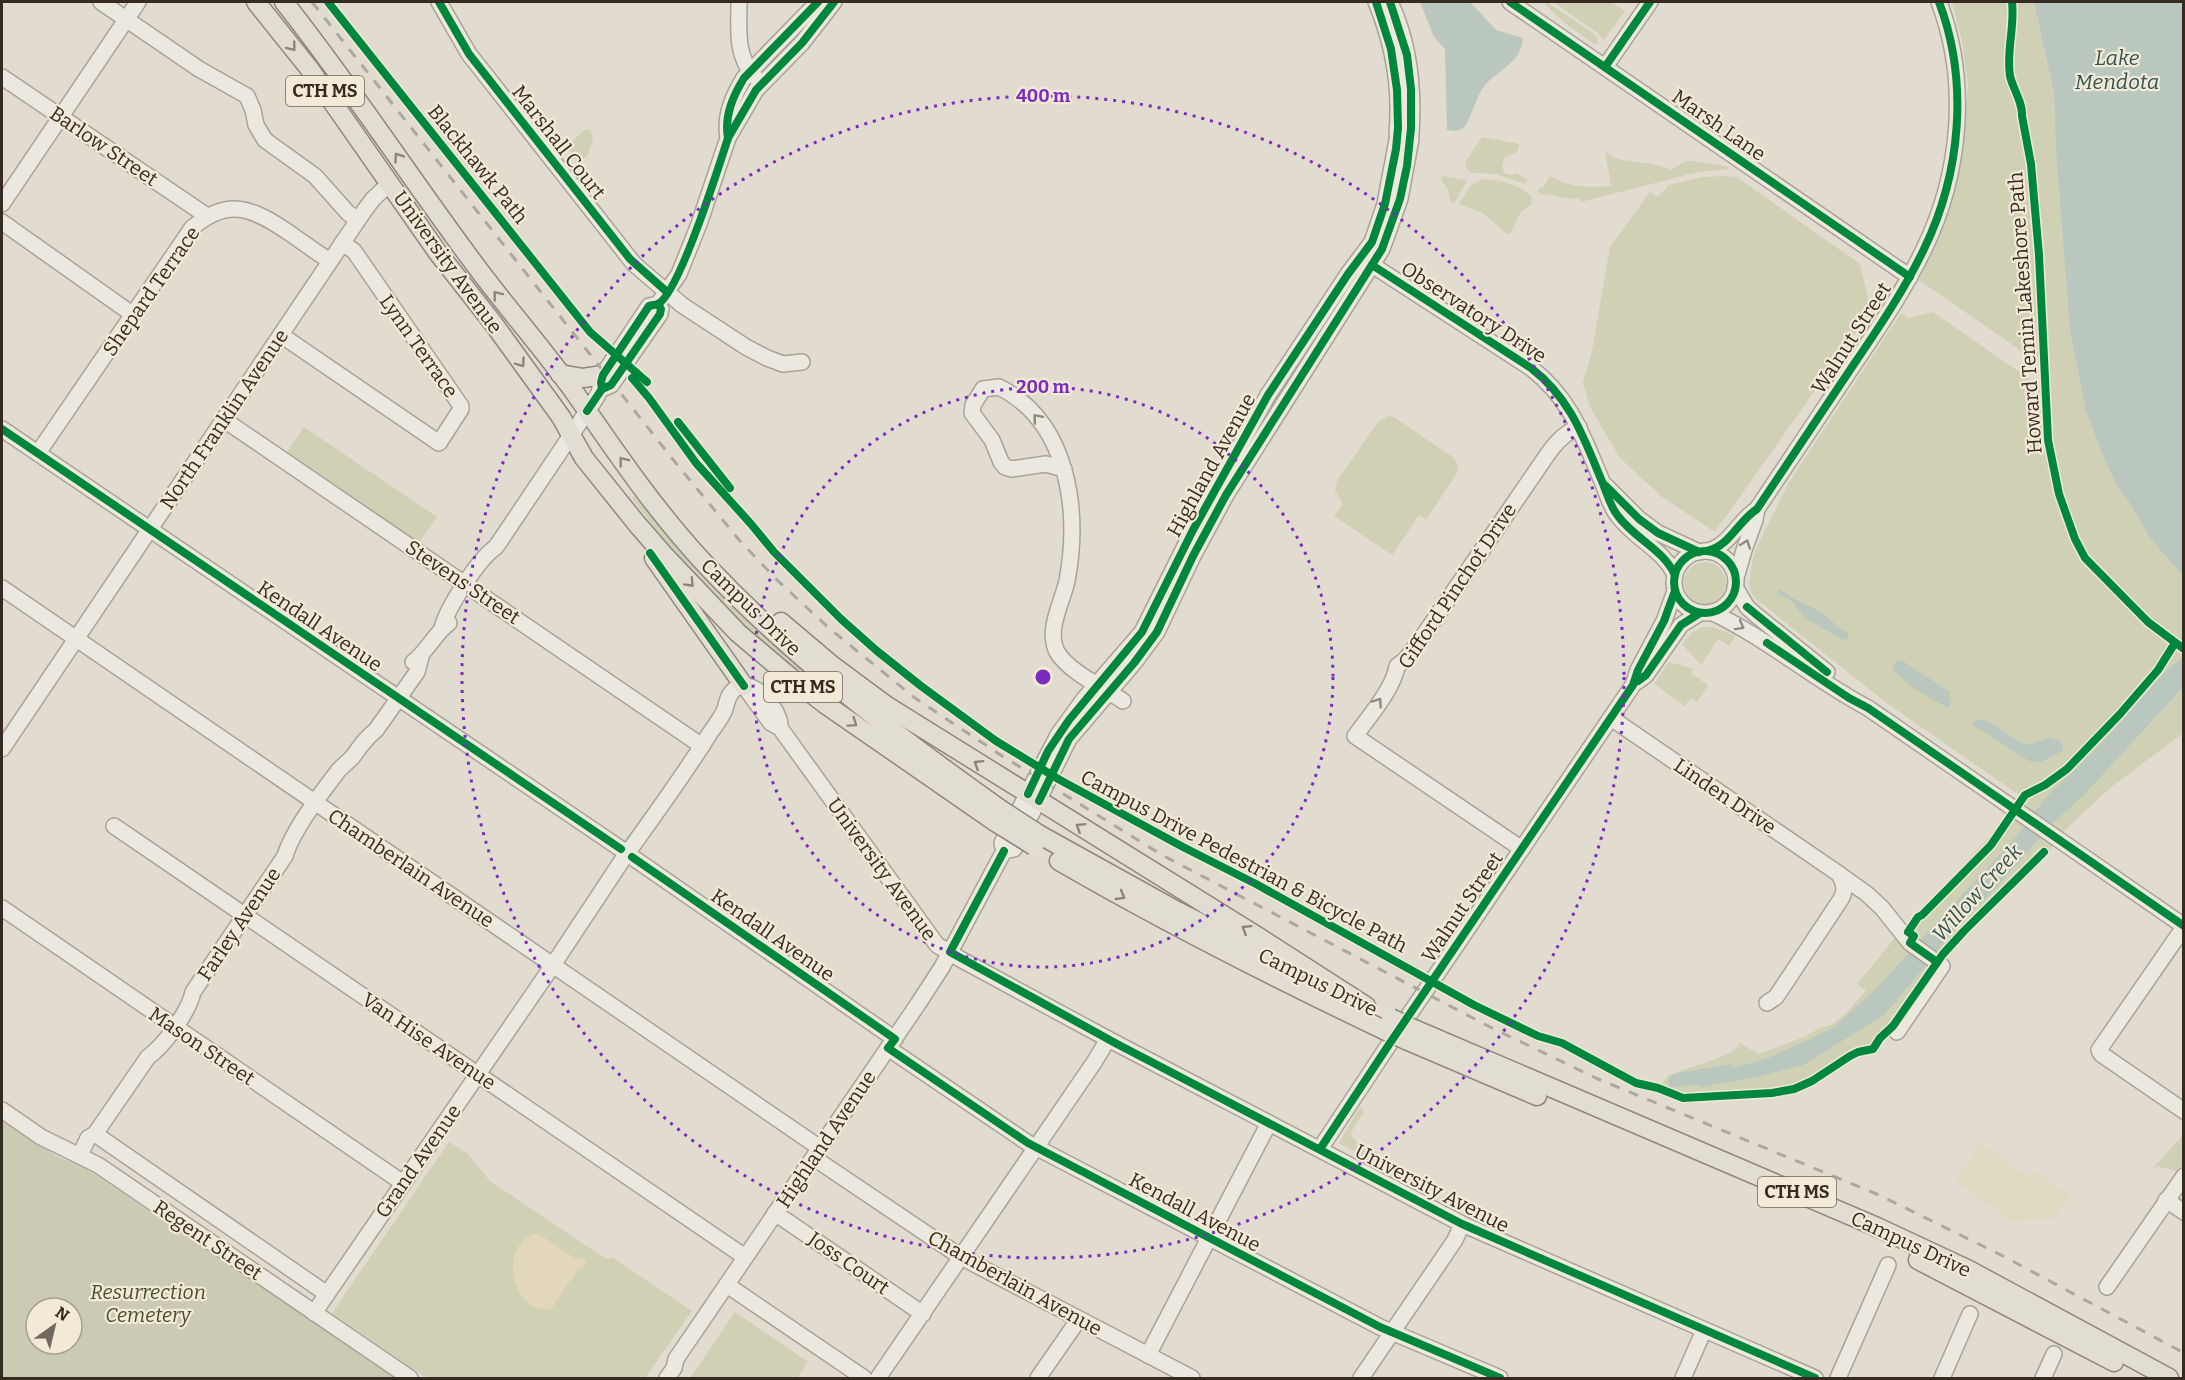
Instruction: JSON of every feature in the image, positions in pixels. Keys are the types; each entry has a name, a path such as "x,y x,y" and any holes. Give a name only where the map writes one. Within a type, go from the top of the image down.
{"main road":[{"name":"University Avenue","path":"256,2 308,67 438,253 493,323 561,417 584,458 637,524"},
{"name":"University Avenue","path":"284,3 362,105 468,256 587,411"},
{"path":"308,67 330,86 352,114 362,114 362,105"},
{"path":"390,183 397,180 404,182 447,241 468,256"},
{"path":"560,374 602,382"},
{"name":"Campus Drive","path":"587,411 601,433 706,565 803,658 997,815"},
{"path":"659,507 701,543 745,590 783,625 887,706 1366,1006"},
{"path":"637,524 650,554 744,686"},
{"name":"Campus Drive","path":"637,524 723,618 790,677 835,710 1153,914 1308,994 1387,1024 1847,1226 1980,1291 2144,1378"},
{"name":"Campus Drive","path":"1037,841 1366,1006 1387,1024"},
{"name":"Campus Drive","path":"1410,1035 1877,1227 1969,1270 2169,1378"}],"street":[{"path":"101,2 199,69 247,96 256,125 265,140 315,176 348,213 358,220"},
{"path":"2,204 59,116 138,2"},
{"name":"Marshall Court","path":"439,2 469,54 662,298 692,312 767,358 783,364 802,362"},
{"path":"739,2 739,45 743,59 766,79"},
{"path":"747,2 749,45 753,67"},
{"path":"728,138 726,127 732,100 753,67 818,2"},
{"path":"728,138 750,99 766,79 802,43 834,2"},
{"name":"Highland Avenue","path":"1376,2 1385,27 1395,70 1398,107 1404,136"},
{"name":"Highland Avenue","path":"659,1378 669,1364 676,1359 924,997 1004,851 1014,849 1034,798 1069,739 1103,688 1140,656 1157,632 1193,556 1226,495 1366,261 1382,249 1400,199 1404,136 1411,89 1401,34 1390,2"},
{"name":"Marsh Lane","path":"1510,2 1910,277"},
{"path":"1605,67 1650,2"},
{"name":"Walnut Street","path":"1736,583 1757,509 1884,320 1910,277 1926,247 1947,190 1955,147 1957,119 1955,76 1946,22 1939,2"},
{"name":"Barlow Street","path":"2,77 207,216"},
{"name":"Farley Avenue","path":"85,1158 88,1138 95,1134 148,1057 156,1051 170,1024 189,1004 193,992 285,856 298,844 319,806 346,775 353,757 368,736 376,730 394,697 417,672 421,657 442,628 451,621 470,587 493,559 496,547 587,411 602,382 621,359 649,306 662,298 679,274 699,224 728,138"},
{"name":"North Franklin Avenue","path":"2,746 372,198 390,183"},
{"name":"Shepard Terrace","path":"38,453 192,228 207,216 238,208 255,212 330,261"},
{"path":"2,222 132,314"},
{"name":"Lynn Terrace","path":"280,335 439,443 462,409 354,251 342,243"},
{"name":"Observatory Drive","path":"1366,261 1545,378 1563,398 1579,427 1604,484 1607,500 1618,517 1664,556 1675,583"},
{"path":"1064,469 1046,464 1012,469 1005,467 1000,462 992,440 972,412 972,405 982,389 999,387 1029,408 1041,421 1057,447 1064,469 1070,502 1070,558 1053,639 1057,651 1065,662 1123,701"},
{"name":"Stevens Street","path":"223,419 702,746"},
{"name":"Gifford Pinchot Drive","path":"1522,849 1355,736 1391,684 1396,675 1397,666 1405,660 1419,642 1556,442 1579,427"},
{"name":"Kendall Avenue","path":"2,429 627,853 1036,1147 1391,1332 1500,1378"},
{"name":"Observatory Drive","path":"1604,484 1651,528 1676,542 1703,551"},
{"name":"Walnut Street","path":"1703,551 1721,545 1747,515 1757,509"},
{"path":"1868,708 1853,693 1747,607 1732,568 1726,560 1717,554 1703,551 1688,556 1680,564 1675,583 1680,601 1689,609 1705,612 1745,629 1849,698 1868,708 2184,926 2102,1050 2184,1111"},
{"name":"Walnut Street","path":"1320,1149 1633,685 1638,670 1664,621 1675,583"},
{"path":"1705,612 1727,604 1736,583"},
{"name":"Chamberlain Avenue","path":"2,588 553,965 962,1257 1192,1378"},
{"name":"Walnut Street","path":"1633,685 1646,675 1682,625 1705,612"},
{"path":"744,686 771,723 780,728"},
{"path":"744,686 763,694 779,717 780,728"},
{"name":"Grand Avenue","path":"314,1312 702,746 725,710 727,699 734,689 744,686"},
{"path":"725,710 744,701 760,707"},
{"name":"Linden Drive","path":"1611,718 1842,881 1867,894 1882,908 1912,945 1938,963 1897,1032"},
{"name":"University Avenue","path":"780,728 933,940 950,952 1108,1039 1462,1224 1815,1378"},
{"name":"Van Hise Avenue","path":"114,826 745,1257"},
{"path":"1767,1003 1776,998 1841,899 1842,881"},
{"name":"Mason Street","path":"2,908 403,1183"},
{"path":"878,1378 1108,1039"},
{"name":"Regent Street","path":"2,1110 41,1137 85,1158 410,1378"},
{"path":"1148,1355 1269,1123"},
{"path":"95,1134 327,1294"},
{"path":"2107,1287 2184,1176"},
{"path":"2166,1200 2184,1212"},
{"name":"Joss Court","path":"775,1213 923,1314"},
{"path":"1361,1378 1455,1240 1462,1224"},
{"path":"1838,1378 1888,1265"},
{"path":"727,1285 864,1378"},
{"path":"1942,1378 1970,1314"},
{"path":"1038,1378 1079,1319"},
{"path":"1683,1378 1704,1330"},
{"path":"2043,1378 2054,1354"},
{"name":"Highland Avenue","path":"667,1378 674,1368 676,1359"}],"shaded area":[{"path":"1981,1144 2029,1177 2034,1170 2071,1196 2055,1218 2012,1222 1955,1181"}],"green space":[{"path":"1547,2 1593,33 1598,44 1594,44 1569,26 1545,5"},
{"path":"1553,2 1611,2 1625,11 1604,40 1595,31"},
{"path":"1952,2 2034,2 2054,93 2056,153 2070,331 2086,411 2116,484 2150,538 2183,576 2183,733 2110,788 2063,832 2048,852 1965,932 1942,957 1893,1027 1870,1053 1856,1054 1826,1077 1801,1088 1776,1095 1728,1097 1687,1104 1656,1091 1669,1075 1721,1057 1734,1050 1740,1043 1759,1054 1831,1025 1845,1014 1866,991 1857,984 1899,933 1990,836 2019,795 1888,704 1757,600 1751,592 1749,583 1754,553 1788,484 1901,313 1909,318 1933,312 2041,387 2040,364 1919,280 1943,221 1963,140 1968,86 1962,41"},
{"path":"585,129 590,130 593,138 588,155 581,161 572,156 568,146"},
{"path":"1482,137 1519,144 1517,152 1505,157 1502,165 1504,173 1512,175 1517,173 1528,180 1525,184 1496,174 1473,173 1467,170 1465,162"},
{"path":"1605,152 1612,157 1657,165 1671,170 1686,161 1726,166 1730,169 1698,172 1581,202 1580,199 1548,194 1546,196 1537,192 1540,187 1543,188 1550,176 1579,186 1611,186"},
{"path":"1442,176 1467,180 1454,204 1451,203 1448,189 1441,179"},
{"path":"1702,177 1737,177 1860,264 1871,311 1715,532 1661,496 1620,458 1590,407 1583,383 1592,351 1610,247 1650,192 1658,197 1669,185"},
{"path":"1483,179 1509,184 1522,189 1532,197 1532,204 1520,213 1510,234 1504,232 1483,213 1458,204 1472,184"},
{"path":"1388,416 1394,417 1454,458 1458,465 1457,473 1426,520 1419,515 1392,555 1334,516 1343,504 1335,490 1337,481 1378,422"},
{"path":"304,427 437,517 418,544 285,455"},
{"path":"635,496 700,574 901,746 784,662 740,625 696,581 632,498"},
{"path":"1705,562 1713,563 1720,568 1725,575 1725,591 1720,598 1713,603 1705,604 1697,603 1690,598 1685,591 1684,583 1685,575 1690,568 1697,563"},
{"path":"1702,627 1713,627 1735,636 1729,646 1718,639 1701,665 1682,644 1692,632"},
{"path":"1669,662 1694,669 1691,673 1708,685 1697,702 1691,698 1685,706 1654,684"},
{"path":"1360,1107 1364,1112 1354,1127 1352,1136 1370,1153 1370,1160 1339,1143"},
{"name":"Resurrection Cemetery","path":"2,1120 56,1156 85,1168 396,1378 2,1378"},
{"path":"2183,1135 2182,1170 2179,1172 2157,1166 2153,1168"},
{"path":"449,1142 468,1154 490,1181 591,1249 607,1259 613,1258 692,1311 645,1378 427,1378 332,1313"},
{"path":"735,1312 808,1362 797,1378 690,1378"}],"sand":[{"path":"537,1233 576,1259 583,1258 586,1262 584,1268 578,1269 551,1309 538,1308 527,1302 514,1278 513,1264 516,1250 524,1240"}],"water":[{"path":"1420,2 1470,2 1496,30 1523,38 1518,54 1509,65 1485,85 1464,128 1456,131 1447,130 1445,49 1434,37"},
{"name":"Lake Mendota","path":"2034,2 2183,2 2183,576 2150,538 2116,484 2086,411 2070,331 2056,153 2054,93"},
{"path":"1778,590 1823,614 1848,633 1848,639 1843,640 1805,618 1790,599 1777,595"},
{"name":"Willow Creek","path":"2183,657 2183,687 2084,795 2054,822 1995,889 1950,934 1884,1015 1803,1065 1757,1077 1700,1087 1698,1084 1670,1088 1668,1080 1674,1074 1731,1064 1733,1068 1768,1058 1833,1028 1873,992 2015,838 2047,796 2096,749 2167,670"},
{"path":"1901,660 1950,692 1951,705 1948,708 1917,690 1896,673 1892,667"},
{"path":"1978,719 1991,723 2027,745 2051,737 2063,746 2062,751 2041,762 2029,761 1973,725"}],"railway":[{"path":"312,2 740,541 777,580 830,629 915,698 999,754 1162,855 1490,1027 1598,1079 1879,1195 2003,1256 2184,1353"}],"cycle path":[{"name":"Blackhawk Path","path":"328,2 590,332 647,382"},
{"path":"439,2 469,54 630,259 667,292"},
{"path":"728,138 727,122 730,106 744,78 818,2"},
{"path":"587,411 602,389 603,375 649,306 658,304 667,295 677,277 698,227 728,138 756,90 802,43 834,2"},
{"path":"1028,794 1048,751 1069,720 1142,632 1193,530 1268,395 1348,274 1372,242 1385,204 1398,128 1397,90 1391,49 1376,2"},
{"path":"1039,801 1069,739 1134,663 1157,632 1193,556 1226,495 1382,249 1400,199 1407,166 1411,128 1411,89 1407,55 1390,2"},
{"path":"1510,2 1910,277"},
{"path":"1605,67 1650,2"},
{"path":"1707,551 1728,539 1757,509 1888,312 1924,249 1946,189 1957,127 1955,63 1939,2"},
{"name":"Howard Temin Lakeshore Path","path":"2012,2 2009,67 2011,81 2021,106 2031,164 2039,255 2048,440 2059,494 2075,539 2085,558 2148,622 2184,649"},
{"path":"1372,265 1531,368 1556,392 1574,419 1615,512 1632,531 1663,558 1675,575"},
{"path":"602,389 611,385 660,314 661,309 658,304"},
{"name":"Campus Drive Pedestrian & Bicycle Path","path":"632,378 696,463 774,552 841,619 921,686 996,741 1060,780 1256,884 1474,1005 1538,1036 1562,1043 1636,1083 1658,1088 1683,1098 1772,1093 1794,1089 1812,1081 1850,1056 1873,1049 1880,1038 1893,1026 1943,954 2044,852"},
{"path":"678,422 730,488"},
{"path":"2,429 621,849"},
{"path":"1606,486 1639,519 1658,533 1699,552"},
{"path":"1705,551 1727,560 1736,582 1727,604 1705,613 1683,604 1674,582 1683,560 1705,551"},
{"path":"650,553 744,686"},
{"path":"1320,1149 1633,685 1638,670 1664,621 1675,591"},
{"path":"1747,607 1827,672"},
{"path":"1638,681 1646,675 1681,625 1700,613"},
{"path":"1767,643 1849,698 1868,708 2184,926"},
{"path":"1937,962 1910,943 1914,936 1908,932 1918,917 1991,845 2025,795 2045,785 2067,769 2120,714 2158,670 2175,643"},
{"path":"1004,851 950,952 1117,1044 1462,1224 1815,1378"},
{"path":"632,857 895,1039 888,1048 1028,1143 1380,1327 1500,1378"}]}
